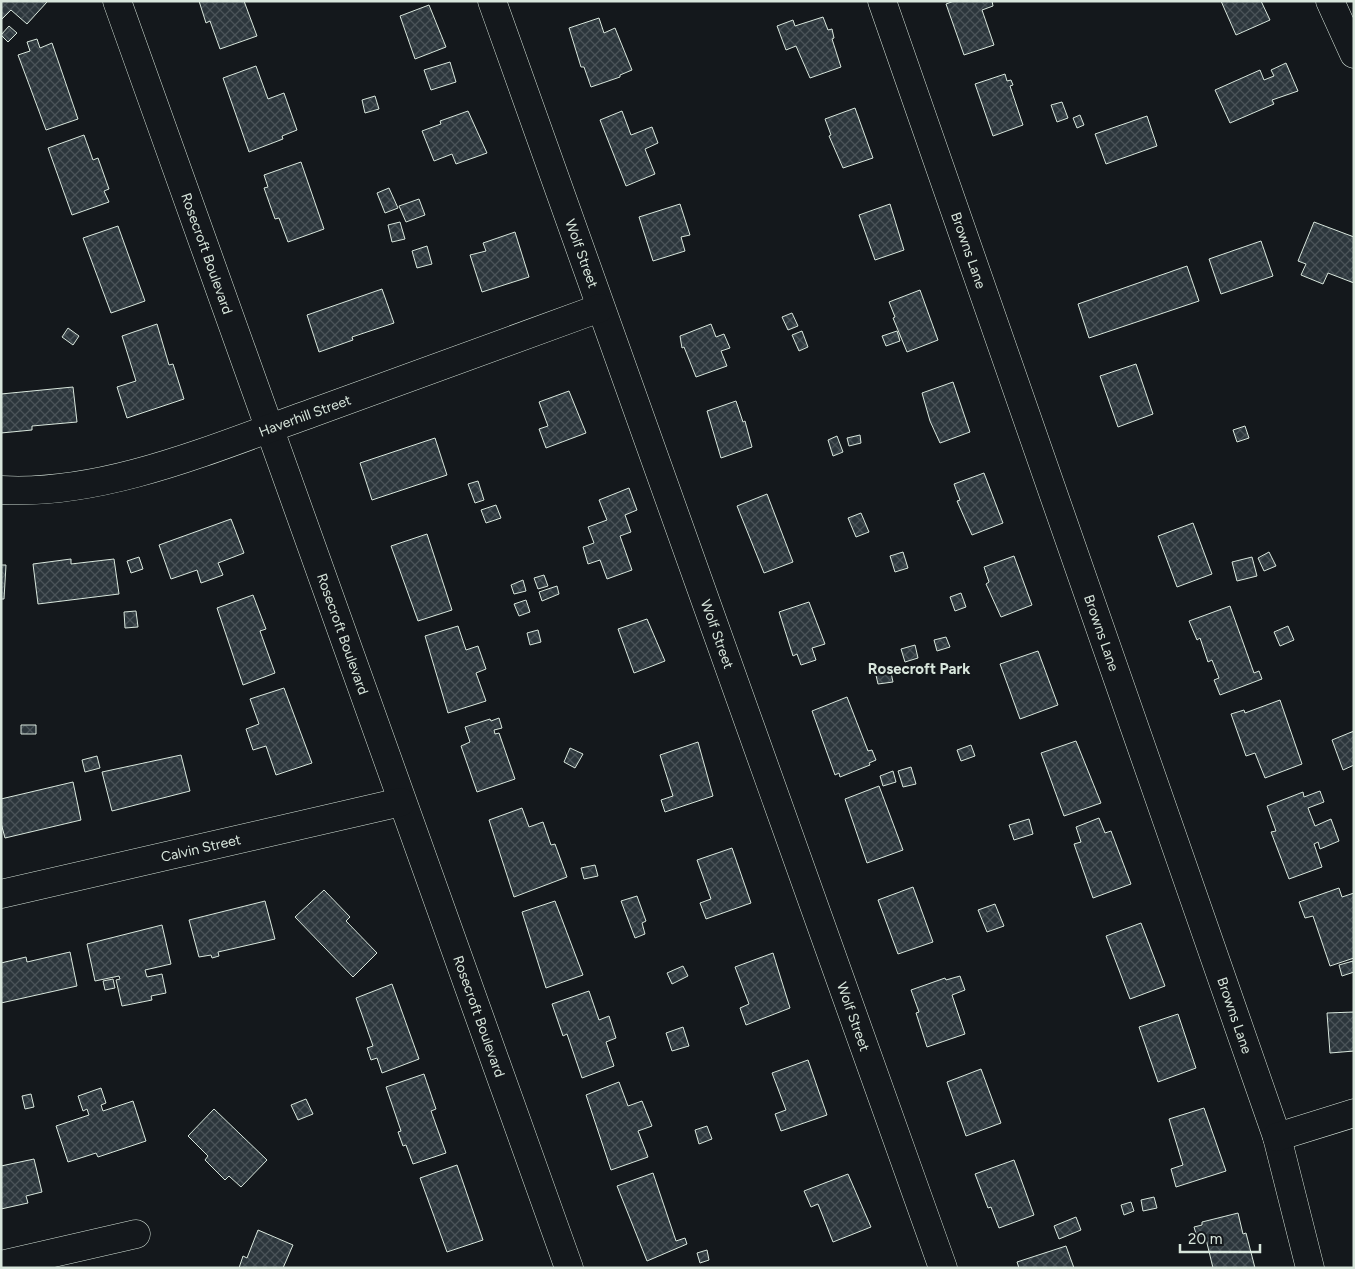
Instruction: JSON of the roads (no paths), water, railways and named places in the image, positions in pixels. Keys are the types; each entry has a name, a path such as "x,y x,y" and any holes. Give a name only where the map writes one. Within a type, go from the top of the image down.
{"street":[{"name":"Rosecroft Boulevard","path":"117,1 270,428 401,802 569,1268"},
{"name":"Wolf Street","path":"492,1 943,1268"},
{"name":"Browns Lane","path":"882,1 1277,1138 1310,1268"},
{"path":"1330,1 1354,54"},
{"name":"Haverhill Street","path":"1,490 56,487 117,478 270,428 600,308"},
{"name":"Calvin Street","path":"1,894 401,802"},
{"path":"1277,1138 1354,1113"},
{"path":"1,1265 136,1234"}],"district":[{"name":"Rosecroft Park","path":"919,669"}]}
